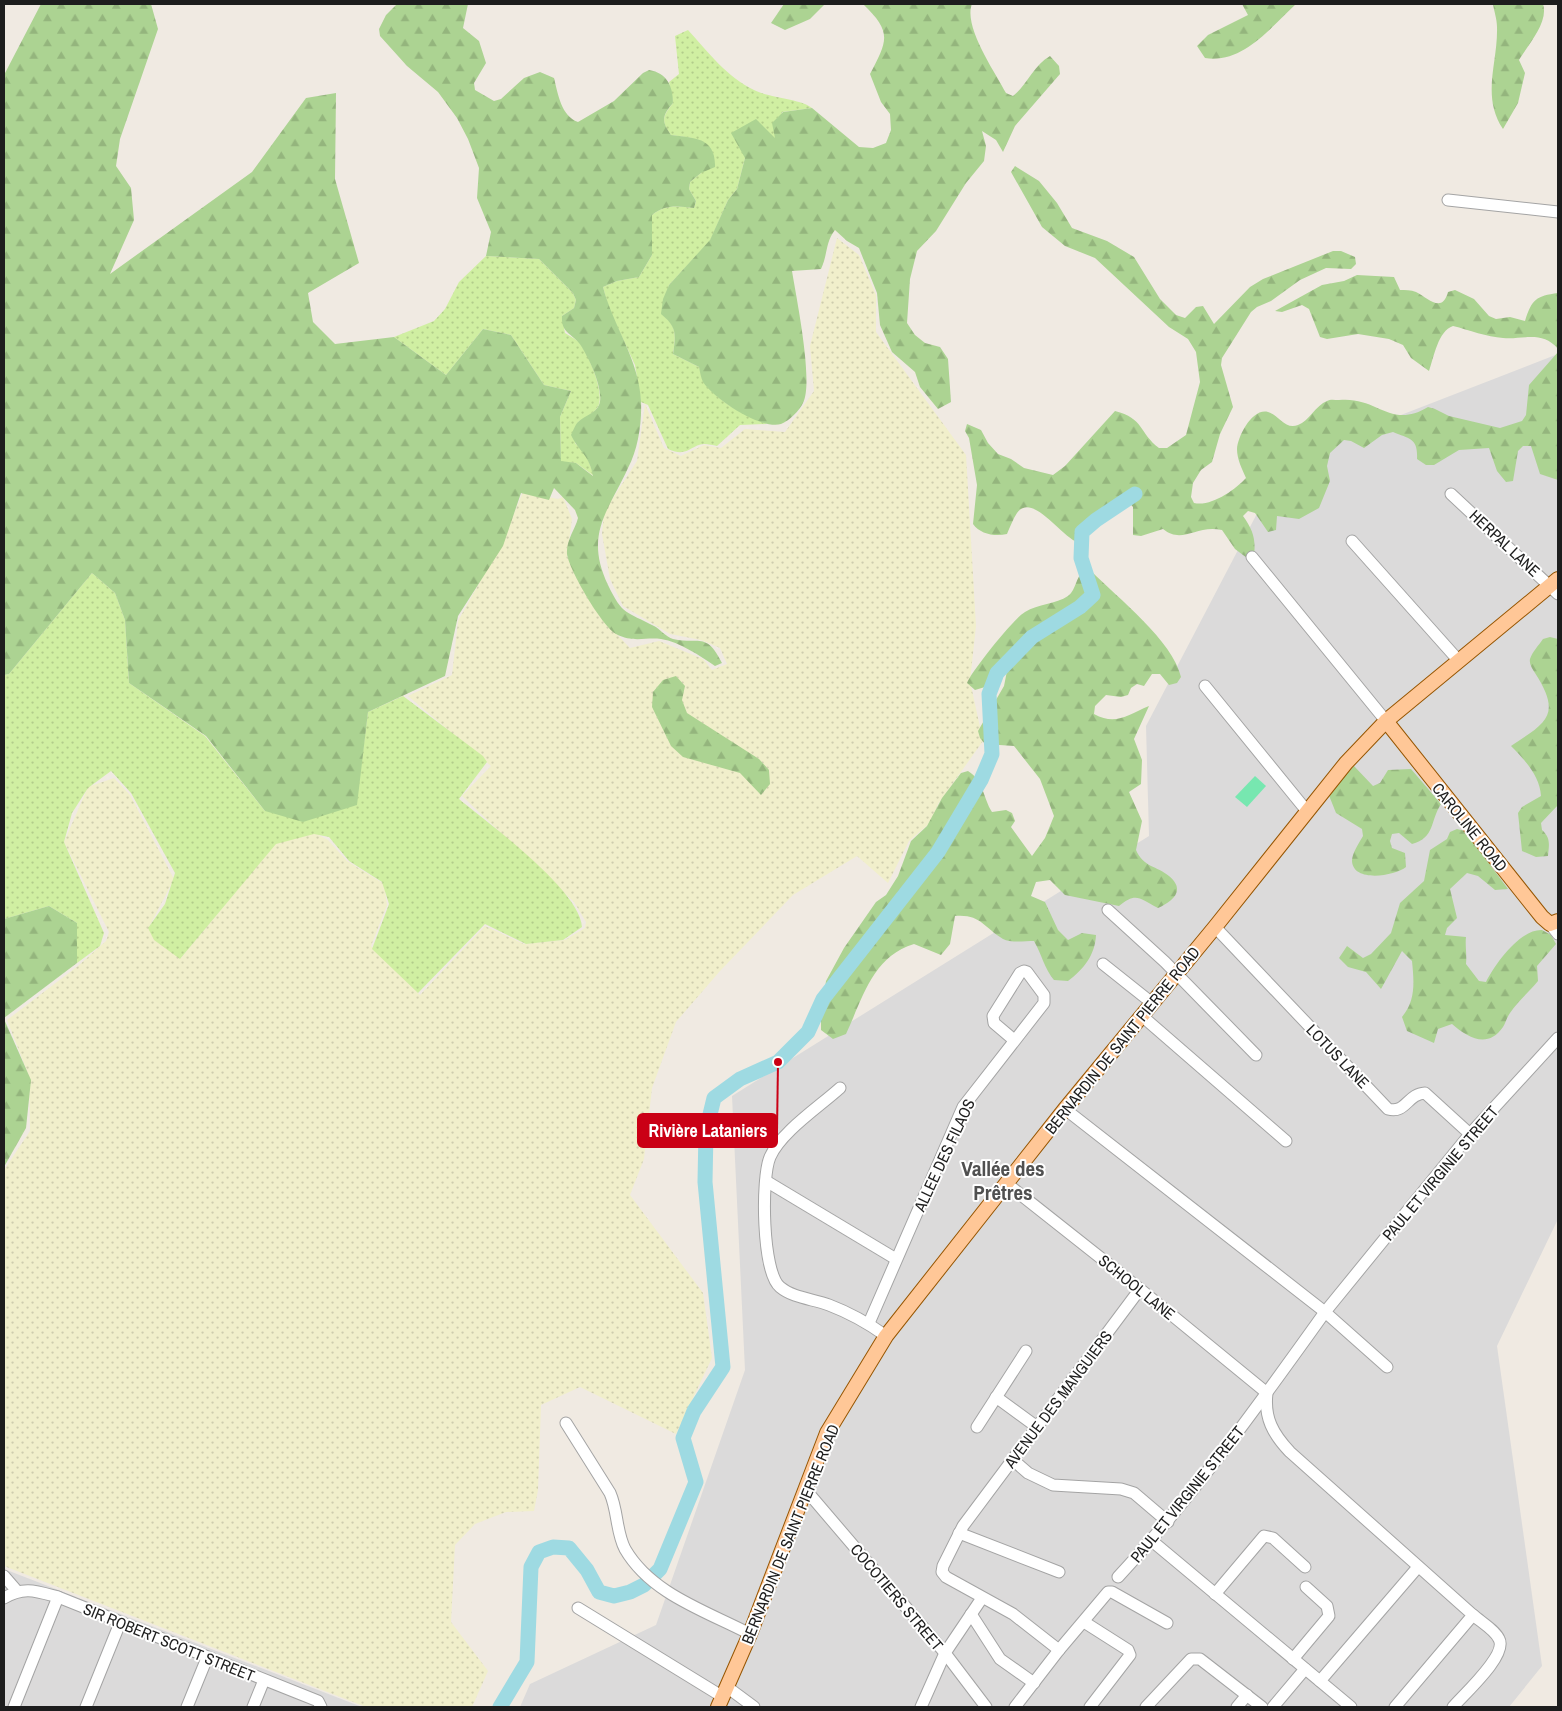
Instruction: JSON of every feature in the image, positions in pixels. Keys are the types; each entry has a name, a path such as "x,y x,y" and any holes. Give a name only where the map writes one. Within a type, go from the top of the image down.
{"main road":[{"name":"BERNARDIN DE SAINT PIERRE ROAD","path":"723,1697 750,1634 827,1433 886,1336 1065,1109 1215,927 1306,810 1346,763 1386,721 1459,660 1556,586"},
{"name":"CAROLINE ROAD","path":"1386,721 1542,917 1556,926"}],"street":[{"path":"1448,200 1558,212"},
{"name":"HERPAL LANE","path":"1451,494 1556,586"},
{"path":"1352,541 1459,660"},
{"path":"1252,557 1386,721"},
{"path":"1205,686 1306,810"},
{"path":"1108,910 1165,962 1256,1055"},
{"name":"LOTUS LANE","path":"1215,927 1388,1109 1395,1111 1403,1109 1410,1098 1418,1093 1425,1093 1470,1134"},
{"path":"1103,964 1152,1003"},
{"name":"ALLEE DES FILAOS","path":"869,1323 963,1107 1044,1003 1044,996 1027,972 1020,974 993,1016 994,1023 1014,1040"},
{"path":"1142,1016 1286,1141"},
{"name":"PAUL ET VIRGINIE STREET","path":"1118,1577 1168,1522 1267,1393 1325,1312 1470,1134 1558,1038"},
{"path":"840,1088 782,1138 769,1158 766,1181 766,1252 771,1274 778,1285 788,1293 829,1305 869,1323 886,1336"},
{"path":"1065,1109 1325,1312 1387,1367"},
{"path":"766,1181 896,1259"},
{"name":"SCHOOL LANE","path":"1006,1183 1267,1393"},
{"name":"AVENUE DES MANGUIERS","path":"982,1598 946,1577 942,1572 961,1530 1140,1289"},
{"path":"977,1427 1026,1351"},
{"path":"1267,1393 1265,1407 1275,1437 1498,1637 1502,1645 1498,1656 1453,1707"},
{"path":"996,1397 1037,1427"},
{"path":"566,1422 610,1493 615,1505 625,1548 643,1574 658,1587 750,1634"},
{"path":"1013,1460 1028,1473 1053,1485 1121,1489 1134,1493 1168,1522"},
{"name":"COCOTIERS STREET","path":"805,1489 944,1653 986,1707"},
{"path":"961,1530 1058,1572"},
{"path":"1215,1594 1264,1536 1273,1538 1304,1567"},
{"path":"1152,1541 1352,1707"},
{"path":"1320,1681 1418,1566"},
{"path":"4,1576 17,1590 4,1598"},
{"path":"1293,1659 1329,1616 1327,1606 1306,1587"},
{"name":"SIR ROBERT SCOTT STREET","path":"17,1590 33,1590 58,1597 320,1704"},
{"path":"1015,1707 1105,1594 1110,1592 1167,1623"},
{"path":"14,1707 58,1597"},
{"path":"921,1707 944,1653 982,1598 997,1603 1059,1650"},
{"path":"578,1608 723,1697 754,1707"},
{"path":"971,1614 1000,1659 1034,1683"},
{"path":"1395,1707 1473,1615"},
{"path":"1084,1622 1128,1650 1130,1654 1090,1707"},
{"path":"86,1707 120,1623"},
{"path":"187,1707 207,1658"},
{"path":"1146,1707 1192,1659 1200,1659 1262,1707"},
{"path":"1273,1707 1304,1669"},
{"path":"253,1707 264,1680"},
{"path":"1237,1707 1247,1695"}],"shaded area":[{"path":"837,238 859,255 876,295 876,332 966,455 976,626 970,681 983,741 938,804 931,822 909,841 888,883 857,856 793,895 720,971 676,1022 652,1088 644,1159 630,1195 703,1293 712,1358 676,1434 580,1387 541,1405 538,1490 534,1511 506,1512 475,1524 455,1545 451,1622 488,1671 472,1707 366,1707 4,1566 4,1170 30,1131 29,1076 7,1020 78,966 106,941 109,932 64,842 88,787 114,778 130,795 174,879 149,927 160,942 181,958 276,843 311,831 328,840 347,861 384,884 387,905 371,946 420,995 485,926 524,944 565,940 585,928 586,922 574,902 462,796 491,766 408,696 452,675 458,621 501,544 523,492 558,499 563,497 572,519 567,556 606,623 630,648 659,641 703,659 712,670 727,664 720,648 701,640 670,634 623,606 610,579 602,534 604,512 637,461 645,404 664,448 681,456 704,445 721,448 745,429 785,432 814,391 810,346"},
{"path":"1558,354 1558,1219 1497,1346 1542,1666 1509,1707 520,1707 530,1684 656,1625 745,1370 732,1096 1149,836 1146,726 1285,460"},
{"path":"4,1569 362,1707 4,1707"}],"green space":[{"path":"41,4 151,4 158,29 120,139 116,166 131,188 134,220 110,274 252,172 306,98 336,93 335,179 359,263 308,293 313,322 335,344 394,337 446,375 483,329 511,335 544,385 571,391 560,417 561,461 576,463 593,476 589,463 571,435 578,422 597,408 600,399 598,382 587,356 579,343 563,326 562,316 574,308 576,300 573,293 539,259 486,256 491,232 477,198 479,168 468,139 457,118 438,92 407,66 380,36 379,29 386,15 397,4 468,4 463,28 479,41 486,63 474,83 475,90 494,101 501,99 524,78 540,72 554,78 564,110 572,119 578,122 614,101 643,73 649,70 665,77 673,97 673,103 664,119 668,130 671,135 688,137 708,144 712,150 715,167 701,173 690,182 689,189 696,201 694,208 667,207 652,215 652,255 639,277 617,281 603,287 636,371 641,409 639,436 634,453 602,524 598,551 601,567 608,585 626,612 656,627 670,638 706,643 716,653 722,663 715,666 675,643 661,639 622,637 610,629 587,597 569,562 567,554 568,544 578,518 575,510 554,488 549,500 521,493 503,546 458,616 445,676 368,712 357,805 303,822 265,811 206,736 129,683 125,620 115,593 92,573 9,674 4,675 4,75"},
{"path":"784,4 825,4 810,19 785,30 771,23"},
{"path":"863,4 972,4 970,13 976,36 981,49 1006,93 1013,96 1039,64 1050,56 1059,66 1060,74 1015,126 1003,152 996,140 982,131 986,146 984,161 966,183 936,231 917,251 910,279 907,323 915,335 925,343 940,347 948,359 951,402 938,409 920,387 915,372 892,352 880,325 877,293 859,248 847,241 835,230 830,239 821,269 792,271 805,359 806,393 803,403 794,415 781,424 772,425 750,418 717,397 703,382 699,367 673,354 674,331 670,323 661,314 663,299 669,285 710,240 728,200 737,189 745,158 731,133 756,119 775,138 772,123 783,112 812,108 859,147 873,148 886,143 891,130 890,114 881,102 870,74 881,53 884,37 883,29"},
{"path":"1242,4 1296,4 1266,33 1244,50 1219,58 1205,58 1197,46 1208,35 1248,15"},
{"path":"1493,4 1543,4 1544,11 1537,33 1519,60 1525,73 1518,103 1503,129 1496,117 1492,92 1497,40 1497,21"},
{"path":"688,30 718,63 744,85 761,93 801,103 812,108 782,112 776,138 745,158 737,189 728,200 710,241 669,285 662,314 673,327 675,341 673,354 699,367 710,388 726,403 767,424 740,425 717,446 704,444 680,452 668,449 648,405 641,402 635,365 609,309 603,287 617,281 639,277 652,255 652,215 667,207 694,208 696,201 689,189 690,182 701,173 692,138 671,135 664,122 665,116 673,103 669,82 679,74 675,36"},
{"path":"1015,166 1039,181 1057,203 1072,228 1107,241 1134,257 1160,299 1176,315 1185,318 1196,307 1203,306 1214,324 1250,287 1263,279 1333,251 1341,251 1355,257 1356,264 1351,269 1326,268 1300,280 1271,301 1251,312 1222,358 1221,365 1233,407 1220,434 1212,462 1201,470 1193,483 1191,497 1194,503 1201,504 1222,497 1236,488 1246,478 1240,464 1237,449 1240,437 1247,424 1257,414 1268,412 1289,426 1293,426 1302,423 1328,400 1352,400 1393,414 1415,413 1428,407 1449,416 1500,428 1522,421 1526,415 1529,385 1558,352 1558,480 1540,474 1531,446 1523,446 1518,451 1513,481 1506,482 1497,471 1489,448 1459,450 1434,465 1426,465 1417,459 1416,447 1412,440 1393,432 1382,435 1364,448 1351,441 1344,440 1330,453 1327,466 1330,481 1319,508 1299,519 1277,516 1276,530 1268,532 1255,513 1248,511 1243,516 1253,535 1255,550 1254,556 1247,558 1235,549 1222,530 1213,529 1177,535 1163,529 1141,536 1133,535 1133,507 1126,499 1103,511 1090,521 1077,542 1047,517 1030,508 1023,508 1017,513 1007,534 993,535 980,530 973,524 977,485 969,438 965,431 967,424 981,430 988,443 998,454 1011,459 1024,468 1053,475 1065,466 1115,411 1124,414 1136,422 1159,448 1167,448 1186,435 1200,382 1196,352 1188,339 1169,327 1095,258 1065,246 1042,227 1011,172"},
{"path":"486,256 539,259 573,293 576,300 574,308 562,316 565,333 579,342 583,348 595,375 600,394 597,408 578,422 575,443 586,454 594,476 576,463 561,462 560,417 571,391 544,385 511,335 483,329 446,375 394,337 434,321 445,309 459,282"},
{"path":"1357,275 1394,277 1400,290 1416,292 1438,303 1445,299 1448,292 1455,290 1474,299 1489,316 1496,319 1510,317 1525,321 1530,308 1536,300 1540,297 1558,293 1558,349 1552,343 1539,338 1497,337 1453,326 1440,339 1429,371 1411,358 1403,345 1389,339 1358,334 1327,339 1320,337 1309,309 1302,305 1282,312 1275,311 1322,285 1344,281"},
{"path":"1084,571 1091,571 1156,635 1176,663 1181,677 1177,683 1169,685 1160,674 1152,674 1144,686 1137,684 1131,688 1128,695 1121,697 1106,695 1095,706 1094,714 1109,719 1122,718 1149,706 1134,739 1142,760 1141,784 1129,792 1142,821 1136,850 1142,860 1174,881 1177,886 1175,895 1168,903 1158,908 1138,898 1130,899 1119,906 1065,895 1050,880 1036,882 1031,896 1045,902 1058,930 1068,940 1082,933 1096,935 1088,961 1068,981 1054,980 1034,941 1006,940 976,919 955,916 950,944 941,955 914,944 888,958 871,980 846,1034 833,1039 821,1030 821,1015 826,981 844,948 876,902 886,895 898,876 911,841 927,826 942,798 961,773 968,771 977,780 992,812 1006,810 1012,813 1015,821 1011,827 1032,856 1045,838 1054,816 1040,779 1014,746 985,744 980,738 978,731 1004,686 1007,671 1005,660 999,665 985,687 975,690 967,683 993,646 1020,616 1030,609 1068,596 1079,576"},
{"path":"92,573 115,593 125,620 129,683 205,736 265,811 356,805 368,712 403,696 483,756 487,762 459,799 531,858 550,877 566,895 577,912 582,927 563,940 526,944 485,924 418,993 372,949 389,904 382,882 349,861 329,837 314,834 276,844 180,959 154,940 148,928 165,904 175,873 131,793 111,771 88,788 72,813 64,842 104,933 100,946 77,963 77,923 49,906 4,919 4,675 9,674"},
{"path":"1550,637 1558,639 1558,805 1541,823 1542,830 1548,839 1548,856 1536,857 1522,851 1518,813 1522,807 1541,796 1540,789 1530,768 1511,746 1534,730 1547,716 1549,708 1548,699 1531,666 1530,659 1543,639"},
{"path":"676,676 685,686 682,700 687,713 759,759 769,770 770,784 761,795 740,773 683,757 671,746 652,707 653,692 663,680"},
{"path":"1354,766 1373,786 1380,783 1388,770 1411,769 1441,804 1425,838 1412,844 1399,833 1392,834 1390,841 1392,848 1405,853 1406,867 1401,870 1375,876 1359,872 1354,868 1352,858 1363,836 1362,829 1336,813 1328,793"},
{"path":"1255,776 1266,786 1247,807 1235,797"},
{"path":"1457,829 1465,831 1508,889 1495,890 1478,876 1467,873 1450,889 1457,918 1447,928 1445,935 1466,937 1466,964 1479,981 1486,982 1502,957 1525,935 1542,930 1551,935 1556,944 1537,966 1538,981 1513,1009 1497,1034 1491,1038 1478,1039 1471,1037 1452,1024 1438,1029 1434,1043 1407,1031 1402,1017 1410,1004 1413,983 1412,961 1402,951 1381,989 1366,972 1348,967 1339,958 1347,946 1363,958 1371,954 1391,933 1400,903 1424,881 1430,850 1447,839 1450,832"},
{"path":"49,906 77,923 77,963 4,1018 4,919"},
{"path":"4,1019 31,1080 26,1128 4,1167"}],"waterway":[{"path":"500,1707 527,1662 531,1567 539,1552 553,1547 569,1548 587,1570 599,1592 614,1596 630,1592 644,1585 660,1569 696,1482 683,1438 694,1411 723,1367 705,1182 706,1131 714,1098 740,1079 778,1062 808,1032 823,999 938,852 981,780 992,754 989,694 997,673 1032,637 1080,607 1093,595 1081,558 1082,532 1096,520 1135,494"}],"place":[{"name":"Rivière Lataniers","path":"778,1062"}],"district":[{"name":"Vallée des Prêtres","path":"1003,1180"}]}
